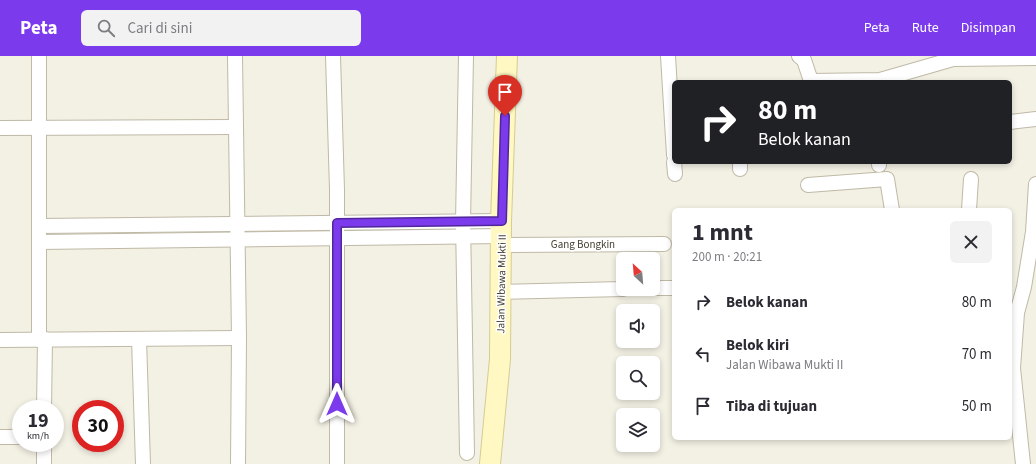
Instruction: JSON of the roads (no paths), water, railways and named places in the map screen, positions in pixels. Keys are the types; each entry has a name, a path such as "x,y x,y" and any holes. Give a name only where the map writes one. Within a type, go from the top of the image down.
{"main road":[{"name":"Jalan Wibawa Mukti II","path":"490,464 500,359 507,56"}],"street":[{"path":"39,56 39,242 44,400"},
{"path":"235,56 239,338 238,464"},
{"path":"333,56 337,190 337,464"},
{"path":"466,56 463,222 467,453"},
{"path":"668,56 672,91"},
{"path":"799,56 804,60 811,80"},
{"path":"883,80 953,59 1036,58"},
{"path":"1012,122 1036,120"},
{"path":"0,128 236,127"},
{"path":"808,185 887,179 892,208"},
{"path":"969,208 971,179"},
{"path":"1023,464 1013,368 1017,313 1017,286 1034,232 1036,184"},
{"path":"39,226 463,222 502,234"},
{"path":"39,242 464,236 502,234"},
{"name":"Gang Bongkin","path":"502,234 664,244"},
{"path":"660,288 672,288"},
{"path":"501,292 616,289"},
{"path":"0,340 239,338"},
{"path":"139,339 143,464"},
{"path":"0,437 12,436"},
{"path":"44,452 44,464"}]}
